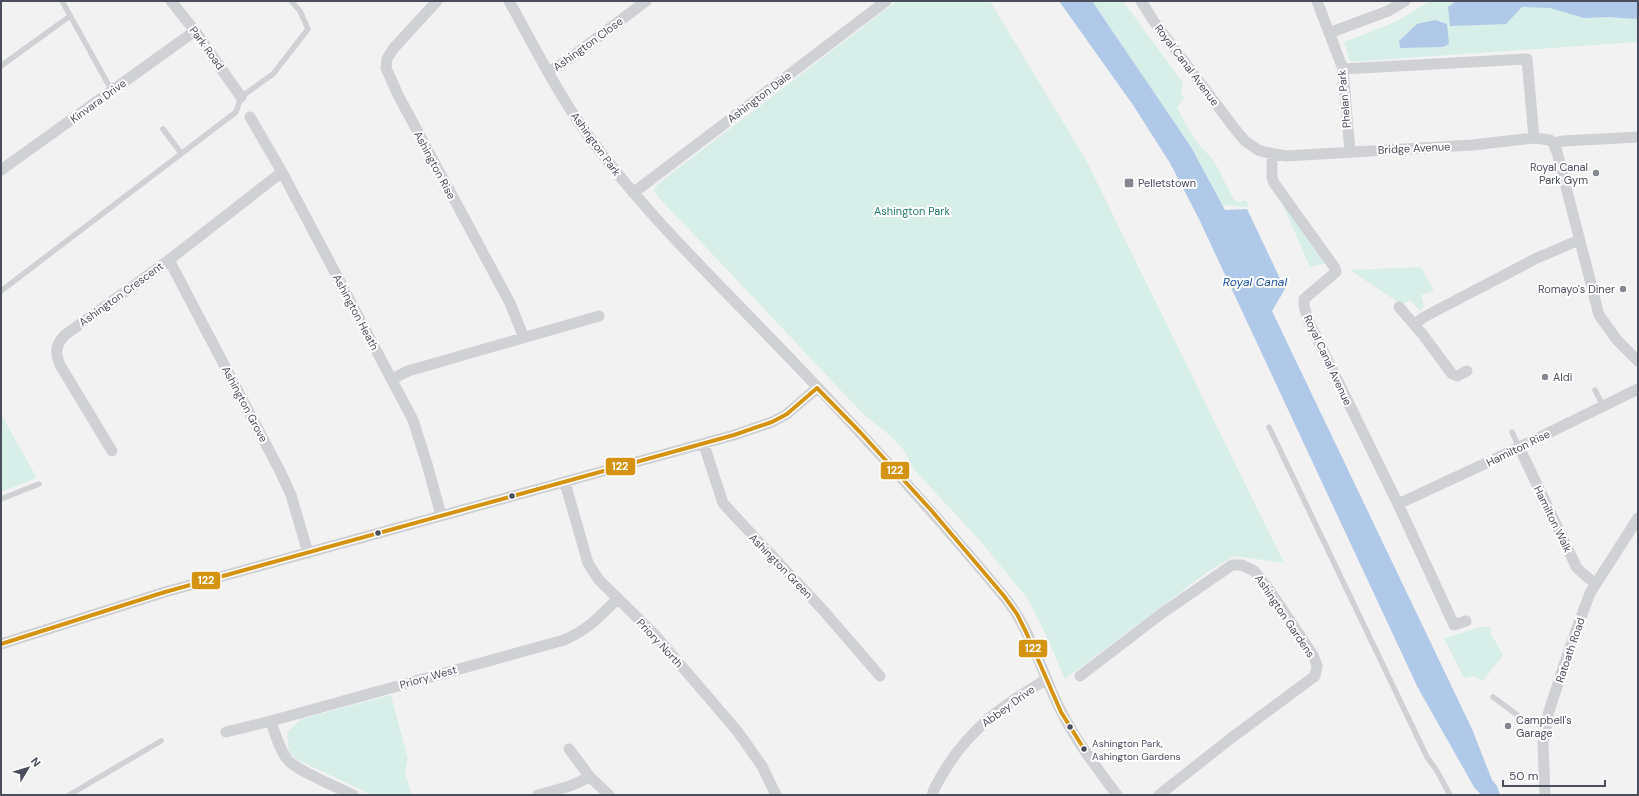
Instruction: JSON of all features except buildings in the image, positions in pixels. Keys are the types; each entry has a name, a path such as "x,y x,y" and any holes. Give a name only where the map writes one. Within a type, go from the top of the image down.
{"street":[{"name":"Park Road","path":"171,1 195,31 241,96"},
{"name":"Ashington Rise","path":"437,1 393,49 387,58 386,68 398,95 510,303 524,338"},
{"name":"Ashington Park","path":"509,1 580,124 633,193 689,254 860,432 931,510 1004,596 1017,614 1026,632 1061,712 1084,749 1117,795"},
{"name":"Ashington Close","path":"549,72 569,59 646,1"},
{"name":"Ashington Dale","path":"633,193 886,1"},
{"name":"Royal Canal Avenue","path":"1141,1 1155,23 1235,130 1252,147 1272,155 1272,177 1274,183 1335,268 1336,272 1304,299 1304,306 1309,322 1398,504 1454,625 1466,620"},
{"name":"Phelan Park","path":"1317,1 1343,69 1350,152"},
{"path":"1329,33 1388,10 1405,1"},
{"name":"Kinvara Drive","path":"1,170 195,31"},
{"path":"1343,69 1528,59 1534,138"},
{"name":"Ashington Heath","path":"250,117 282,172 413,420 441,515"},
{"path":"1638,137 1564,141 1553,143 1563,175 1599,315 1617,340 1638,361"},
{"name":"Bridge Avenue","path":"1272,155 1286,156 1472,145 1534,138 1550,140 1553,143"},
{"name":"Ashington Crescent","path":"112,451 60,365 56,356 59,341 65,335 169,260 282,172"},
{"path":"1414,324 1426,316 1537,258 1579,240"},
{"name":"Ashington Grove","path":"169,260 291,495 308,553"},
{"path":"1399,307 1414,324 1452,374 1457,376 1467,371"},
{"path":"392,379 408,371 599,316"},
{"path":"1,644 129,602 441,515 704,445 772,422 787,414 817,388"},
{"name":"Hamilton Rise","path":"1398,504 1638,389"},
{"name":"Ashington Green","path":"704,445 723,502 822,608 880,676"},
{"name":"Hamilton Walk","path":"1519,447 1577,568 1595,584"},
{"name":"Priory North","path":"565,482 588,563 600,580 617,599 655,635 738,732 762,766 776,795"},
{"name":"Ratoath Road","path":"1545,795 1543,743 1549,711 1571,644 1590,593 1638,518"},
{"name":"Ashington Gardens","path":"1080,676 1161,614 1232,565 1242,565 1254,571 1268,588 1313,655 1317,666 1315,676 1230,739 1159,795"},
{"name":"Priory West","path":"226,732 272,721 564,640 589,627 617,599"},
{"name":"Abbey Drive","path":"932,795 954,755 981,724 1018,696 1047,679"},
{"path":"272,721 276,738 288,760 302,770 353,795"},
{"path":"569,749 590,776 609,795"},
{"path":"538,795 570,786 590,776"}],"lane":[{"path":"62,1 112,91"},
{"path":"1,291 236,112 241,96 273,74 308,29 300,11 291,1"},
{"path":"1,66 70,16"},
{"path":"163,129 182,153"},
{"path":"1595,390 1603,406"},
{"path":"1269,427 1427,757 1437,771 1450,795"},
{"path":"1512,432 1519,447"},
{"path":"1,499 39,484"},
{"path":"1493,697 1520,716 1546,726"},
{"path":"69,795 161,741"}],"green space":[{"name":"Ashington Park","path":"897,1 990,1 1086,160 1284,563 1234,556 1209,571 1065,679 1047,637 1027,598 982,543 910,465 908,458 899,444 864,415 660,199 654,190 658,184 668,176"},
{"path":"1091,1 1123,1 1183,83 1181,93 1184,98 1177,108 1195,140 1214,161 1234,200 1240,202 1246,200 1249,207 1221,205 1191,147"},
{"path":"1430,1 1638,1 1638,42 1350,62 1344,42 1393,23"},
{"path":"1280,199 1327,263 1310,267"},
{"path":"1421,267 1434,291 1421,295 1424,307 1420,311 1410,300 1402,305 1350,270"},
{"path":"1,414 37,478 1,492"},
{"path":"1481,627 1491,627 1491,634 1503,655 1483,681 1474,676 1464,678 1444,638"},
{"path":"391,695 408,759 405,773 412,795 372,795 296,759 289,752 287,732 301,719"}],"water":[{"name":"Royal Canal","path":"1059,1 1092,1 1191,147 1225,210 1247,209 1285,289 1272,311 1472,729 1492,780 1497,786 1500,795 1481,795 1474,787 1418,688 1199,219 1170,163 1133,105"},
{"path":"1456,1 1638,1 1638,19 1607,17 1584,18 1550,8 1522,7 1506,24 1450,26 1448,7"},
{"path":"1435,20 1447,24 1449,44 1443,47 1400,48 1399,41 1417,24"}],"transit line":[{"name":"122","path":"817,388 860,432 931,510 1004,596 1017,614 1026,632 1061,712 1084,749"},
{"name":"122","path":"1,644 165,592 734,435 772,422 787,414 817,388"}],"place":[{"name":"Royal Canal Park Gym","path":"1596,173"},
{"name":"Pelletstown","path":"1129,183"},
{"name":"Romayo's Diner","path":"1623,289"},
{"name":"Aldi","path":"1545,377"},
{"name":"Campbell's Garage","path":"1508,726"},
{"name":"Ashington Park, Ashington Gardens","path":"1084,749"}]}
